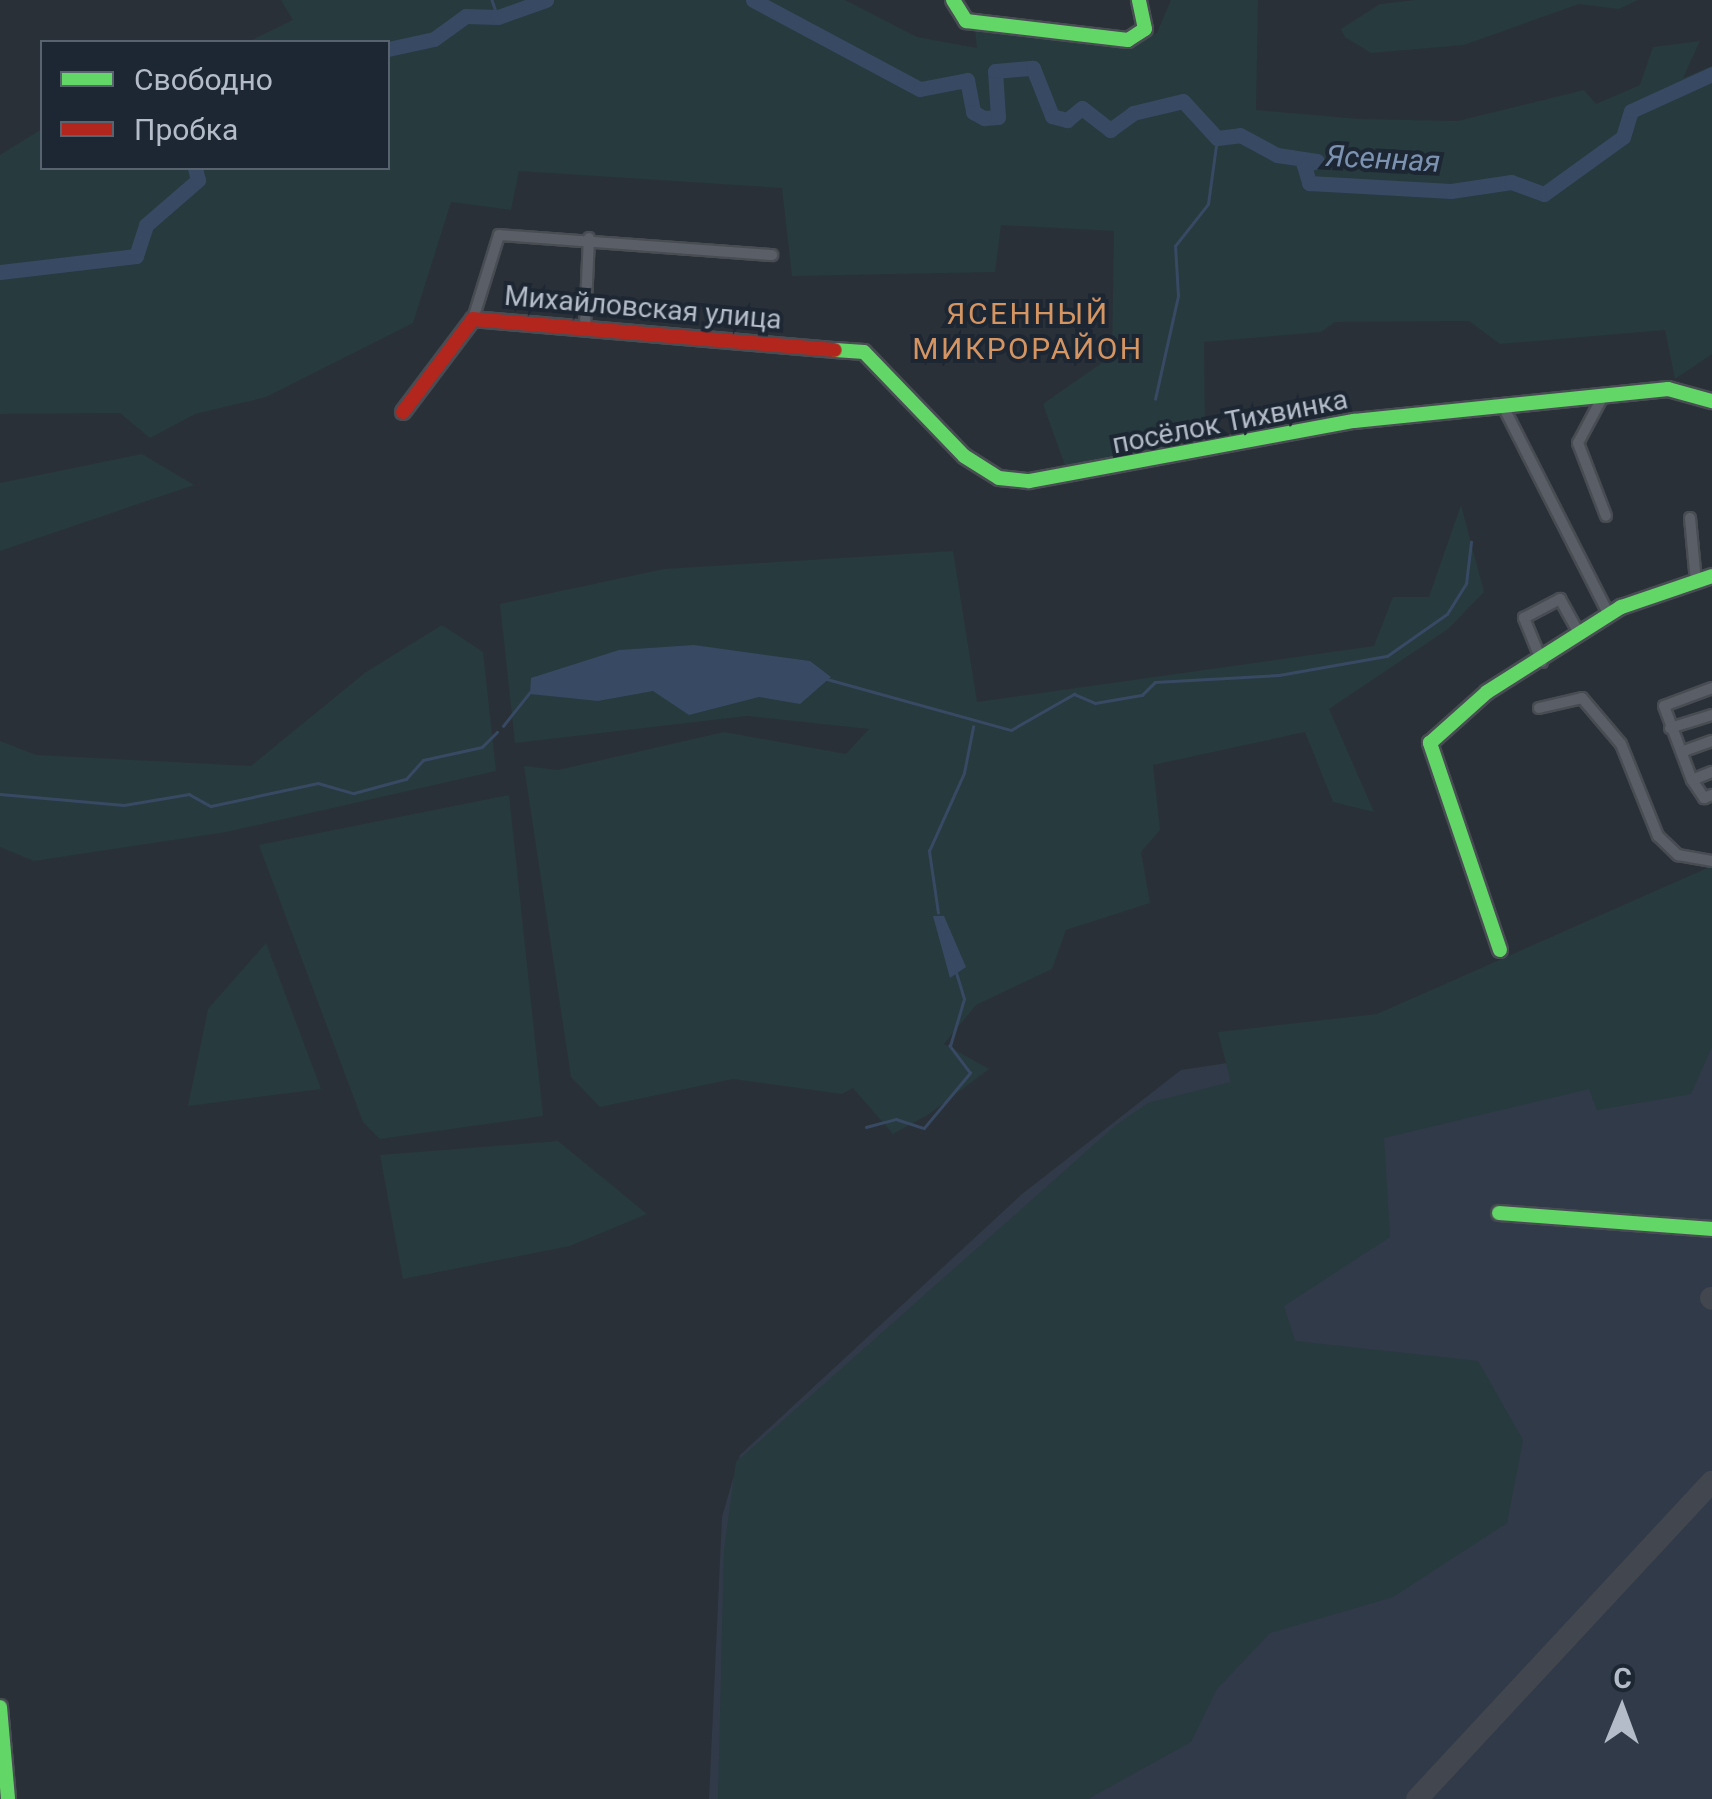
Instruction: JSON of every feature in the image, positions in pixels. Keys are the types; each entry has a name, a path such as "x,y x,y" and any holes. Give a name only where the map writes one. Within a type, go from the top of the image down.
{"street":[{"path":"953,0 966,21 1128,40 1144,29 1139,0"},
{"path":"474,319 499,235 589,238 772,255"},
{"path":"584,326 589,238"},
{"name":"Михайловская улица","path":"403,412 474,319 864,352"},
{"name":"посёлок Тихвинка","path":"864,352 964,456 1014,480 1112,470 1354,422 1506,412 1668,389 1712,401"},
{"path":"1602,398 1578,443 1606,516"},
{"path":"1506,412 1609,614"},
{"path":"1690,518 1696,582"},
{"path":"1500,950 1430,743 1462,711 1542,662 1609,614 1712,576"},
{"path":"1542,662 1524,618 1560,600 1580,635"},
{"path":"1712,688 1664,706 1692,780 1704,798 1712,795"},
{"path":"1539,708 1582,698 1621,744 1658,836 1678,855 1712,861"},
{"path":"1670,728 1712,715"},
{"path":"1684,751 1712,741"},
{"path":"1692,780 1712,772"},
{"path":"1499,1214 1712,1229"},
{"path":"0,1708 8,1799"}],"shaded area":[{"path":"1712,907 1712,1799 709,1799 722,1517 740,1455 1022,1194 1181,1070 1321,1049"}],"green space":[{"path":"281,0 845,0 917,37 977,48 975,30 1157,33 1171,0 1258,0 1256,110 1359,119 1458,121 1584,90 1596,104 1640,85 1653,47 1700,41 1683,78 1712,66 1712,354 1675,379 1665,330 1500,344 1469,321 1335,322 1321,332 1204,342 1205,437 1067,471 1043,404 1112,356 1114,231 1001,225 995,272 792,276 782,188 519,171 511,210 451,202 413,323 266,397 195,414 150,438 120,413 0,414 0,155 40,130 40,170 390,170 390,40 252,40 293,20"},
{"path":"1415,0 1638,0 1619,9 1579,4 1464,45 1371,53 1345,37 1341,29 1380,4"},
{"path":"142,454 194,485 0,551 0,483"},
{"path":"1461,505 1484,592 1448,629 1329,709 1374,812 1333,802 1305,732 1153,765 1160,830 1141,852 1150,903 1066,930 1052,969 976,1005 944,1044 989,1069 929,1114 893,1134 853,1088 842,1094 733,1079 600,1107 571,1077 524,766 558,770 724,732 846,754 869,729 747,716 515,743 500,604 664,569 953,551 977,702 1374,646 1393,597 1429,597"},
{"path":"442,625 483,652 496,771 226,832 34,861 0,847 0,741 36,755 251,766 366,672"},
{"path":"509,795 543,1116 380,1139 363,1122 259,845"},
{"path":"1712,866 1712,1047 1691,1094 1597,1110 1589,1089 1384,1138 1390,1237 1284,1306 1295,1341 1478,1361 1523,1440 1507,1523 1393,1597 1270,1633 1217,1689 1191,1742 1088,1799 718,1799 724,1550 736,1462 1116,1125 1148,1103 1231,1082 1218,1032 1377,1014"},
{"path":"266,943 321,1089 188,1106 208,1009"},
{"path":"558,1141 647,1214 570,1246 403,1279 380,1155"}],"water":[{"path":"694,645 810,661 831,677 800,704 759,697 689,715 653,691 598,701 530,694 531,678 619,650"},
{"path":"933,916 944,916 966,967 950,978"}],"waterway":[{"path":"492,0 498,17"},
{"name":"Ясенная","path":"390,49 434,39 466,16 498,17 546,0"},
{"name":"Ясенная","path":"753,0 920,89 967,80 973,112 984,118 998,117 995,71 1033,68 1052,116 1067,120 1082,108 1110,130 1133,113 1183,101 1217,138 1240,135 1277,155 1317,161 1304,165 1309,183 1451,191 1511,182 1544,194 1623,137 1631,111 1712,74"},
{"path":"1155,399 1178,296 1175,246 1208,204 1217,138"},
{"name":"Ясенная","path":"0,272 136,256 146,225 198,180 196,170"},
{"path":"827,679 1011,730 1074,694 1095,703 1142,695 1155,682 1279,675 1387,656 1447,614 1466,584 1471,542"},
{"path":"503,726 530,692"},
{"path":"938,913 929,851 964,773 973,727"},
{"path":"0,794 124,805 189,794 211,806 318,783 354,793 406,779 423,760 482,747 497,732"},
{"path":"866,1127 896,1119 924,1128 970,1073 950,1046 964,999 956,973"}],"taxiway":[{"path":"1417,1799 1712,1482"}],"traffic: fast":[{"path":"953,0 966,21 1128,40 1145,29 1139,0"},
{"path":"835,350 864,352 964,456 999,478 1029,481 1354,421 1668,389 1712,401"},
{"path":"1500,950 1430,743 1487,692 1621,607 1712,576"},
{"path":"1499,1213 1712,1229"},
{"path":"0,1707 8,1799"}],"traffic: jam":[{"path":"403,412 473,319 835,350"}],"district":[{"name":"ЯСЕННЫЙ МИКРОРАЙОН","path":"1028,331"}]}
